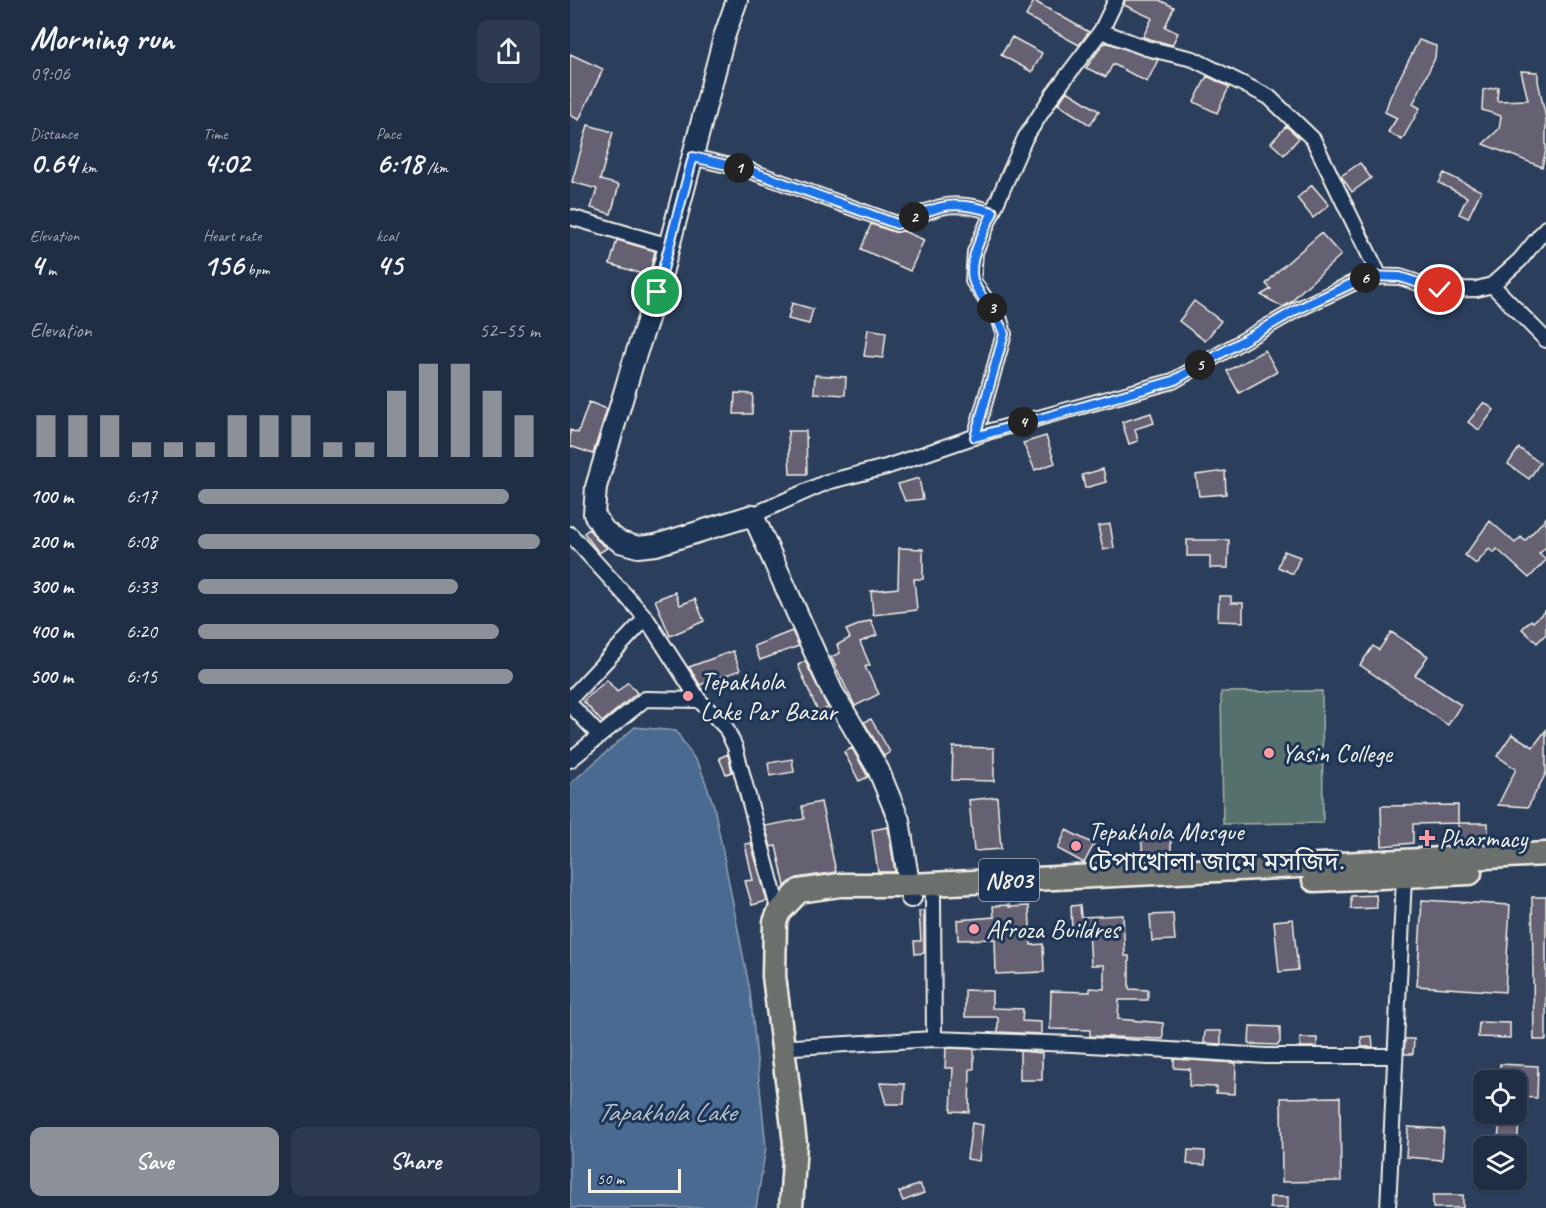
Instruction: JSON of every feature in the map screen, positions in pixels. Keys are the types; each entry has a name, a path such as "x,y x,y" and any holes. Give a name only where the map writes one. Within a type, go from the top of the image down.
{"highway":[{"name":"N803","path":"797,1204 806,1142 785,975 784,944 791,917 804,903 842,896 1110,880 1402,869 1542,861"},
{"name":"N803","path":"797,1204 795,1143 774,976 774,944 779,912 799,891 840,885 918,893"}],"main road":[{"path":"737,0 724,37 669,246 596,488 594,514 604,530 620,542 638,547 656,545 753,515 832,691 878,769 899,820 918,893"}],"street":[{"path":"975,437 1004,334 1000,320 973,281 975,252 1025,138 1054,93 1101,31 1116,0"},
{"path":"1101,31 1146,48 1193,59 1269,97 1313,139 1380,277"},
{"path":"693,157 748,170 897,224 943,205 966,204 993,212"},
{"path":"570,217 669,246"},
{"path":"753,515 827,482 886,467 975,437 1173,381 1296,310 1368,276 1400,277 1440,290 1478,289 1492,285 1520,260 1546,228"},
{"path":"1492,285 1546,340"},
{"path":"570,534 646,618 699,700 726,728 735,747 779,912"},
{"path":"570,699 646,618"},
{"path":"570,760 645,699 699,700"},
{"path":"570,704 599,735"},
{"path":"1388,1208 1402,869"},
{"path":"918,893 934,1039"},
{"path":"794,1047 934,1039 1074,1044 1266,1056 1395,1056"}],"green space":[{"path":"1322,691 1323,823 1223,824 1221,692"}],"water":[{"name":"Tapakhola Lake","path":"635,727 676,731 700,767 714,806 750,991 766,1147 756,1208 570,1208 570,784"}],"building":[{"path":"1125,0 1159,0 1174,7 1165,27 1178,33 1172,45 1143,37 1152,18 1124,5"},
{"path":"1034,1 1089,32 1079,45 1026,16"},
{"path":"1012,37 1042,53 1032,72 1001,55"},
{"path":"1419,40 1436,46 1435,58 1413,104 1420,108 1402,140 1388,132 1397,118 1385,112 1390,97"},
{"path":"1108,43 1158,60 1147,82 1113,64 1106,77 1086,68 1103,44"},
{"path":"570,54 603,69 579,120 570,115"},
{"path":"1521,71 1538,72 1546,119 1546,150 1542,167 1483,144 1499,129 1501,116 1482,110 1483,90 1498,87 1497,101 1528,100"},
{"path":"1207,76 1229,87 1217,113 1194,102"},
{"path":"1067,91 1099,111 1090,125 1058,104"},
{"path":"588,125 613,132 600,180 619,185 611,214 591,208 597,189 572,182"},
{"path":"1286,126 1299,138 1284,155 1271,143"},
{"path":"1360,163 1371,178 1352,192 1341,176"},
{"path":"1444,173 1481,191 1468,218 1459,214 1467,197 1439,183"},
{"path":"1312,185 1329,205 1313,218 1297,198"},
{"path":"871,224 894,232 903,231 924,240 910,271 861,249"},
{"path":"1321,233 1341,255 1293,301 1283,307 1261,295 1271,289 1266,284 1279,270"},
{"path":"617,240 655,251 649,276 610,264"},
{"path":"1194,301 1221,321 1205,341 1179,321"},
{"path":"792,303 813,309 809,324 788,319"},
{"path":"868,329 886,332 883,358 864,356"},
{"path":"1265,350 1277,372 1239,393 1227,371"},
{"path":"815,375 846,377 845,395 814,393"},
{"path":"735,393 753,394 752,414 734,414"},
{"path":"589,402 607,409 593,454 570,446 570,430 578,433"},
{"path":"1484,402 1494,410 1479,430 1468,422"},
{"path":"1151,413 1154,423 1135,429 1138,441 1129,444 1122,422"},
{"path":"788,431 806,431 807,474 790,474"},
{"path":"1046,436 1055,463 1035,470 1023,443"},
{"path":"1519,448 1540,463 1529,479 1508,464"},
{"path":"1103,469 1106,482 1085,488 1082,475"},
{"path":"1225,471 1226,494 1199,496 1196,475"},
{"path":"919,478 923,499 905,501 898,484"},
{"path":"1546,518 1546,547 1539,554 1546,560 1529,578 1497,549 1494,553 1489,549 1476,564 1465,555 1490,521 1515,543 1521,537 1525,541"},
{"path":"1110,524 1114,548 1103,550 1098,526"},
{"path":"589,529 607,548 599,553 584,533"},
{"path":"1187,540 1229,540 1228,568 1210,568 1210,556 1187,556"},
{"path":"899,548 923,549 923,579 914,579 917,610 873,615 871,591 898,588"},
{"path":"1284,551 1300,557 1293,574 1278,567"},
{"path":"675,592 680,605 695,599 704,621 670,636 655,600"},
{"path":"1219,596 1231,596 1231,603 1243,603 1243,622 1218,621"},
{"path":"1546,610 1546,634 1537,643 1522,629"},
{"path":"871,620 877,635 860,642 870,665 865,667 879,694 855,706 831,657 840,653 837,645 850,638 846,630"},
{"path":"792,631 799,646 760,660 754,646"},
{"path":"1391,632 1428,656 1415,675 1461,705 1448,725 1360,665 1373,646 1379,650"},
{"path":"733,651 740,670 700,685 689,667"},
{"path":"805,661 828,708 818,712 798,665"},
{"path":"607,680 617,692 628,682 637,693 602,722 583,701"},
{"path":"871,719 890,752 884,756 864,722"},
{"path":"1546,730 1546,773 1528,807 1498,805 1516,769 1497,756 1512,734 1533,747"},
{"path":"953,747 994,748 994,781 952,780"},
{"path":"852,748 868,777 859,781 844,752"},
{"path":"728,754 732,772 726,774 719,758"},
{"path":"792,759 794,772 770,776 768,763"},
{"path":"997,797 1001,849 974,851 969,800"},
{"path":"821,802 836,872 797,878 785,886 776,846 771,847 765,826 804,819 802,806"},
{"path":"1458,805 1458,823 1413,824 1413,843 1382,846 1381,806"},
{"path":"1458,823 1488,823 1488,837 1459,839"},
{"path":"888,827 895,872 878,872 872,830"},
{"name":"Tepakhola Mosque টেপাখোলা জামে মসজিদ.","path":"1066,830 1094,844 1084,863 1058,849"},
{"path":"1141,836 1171,836 1171,854 1143,855"},
{"path":"751,843 767,901 752,905 745,881 753,880 745,844"},
{"path":"1376,895 1377,908 1351,909 1351,896"},
{"path":"1532,897 1546,897 1546,1040 1534,1040"},
{"path":"1422,900 1510,905 1505,992 1417,986"},
{"path":"1009,905 1009,907 1029,906 1031,945 1043,944 1044,972 996,974 995,939 958,940 957,920 994,917 993,906"},
{"path":"1080,905 1081,917 1123,915 1125,956 1129,956 1129,989 1148,990 1148,1000 1119,1000 1118,1019 1163,1023 1163,1039 1090,1036 1090,1030 1050,1029 1051,991 1090,992 1090,988 1104,989 1104,965 1091,965 1089,931 1072,932 1071,906"},
{"path":"919,911 924,911 924,953 915,954 914,941 921,941"},
{"path":"1173,914 1175,940 1152,941 1150,915"},
{"path":"1293,919 1298,970 1279,972 1274,921"},
{"path":"965,990 992,991 992,1008 1023,1009 1022,1021 1041,1022 1041,1034 998,1032 998,1017 965,1017"},
{"path":"1479,1022 1510,1023 1510,1038 1478,1037"},
{"path":"1250,1026 1280,1027 1280,1042 1278,1045 1249,1044"},
{"path":"1205,1031 1221,1031 1221,1044 1204,1043"},
{"path":"1372,1036 1373,1047 1362,1047 1361,1037"},
{"path":"1300,1038 1317,1038 1317,1047 1300,1047"},
{"path":"1405,1039 1414,1039 1413,1054 1404,1054"},
{"path":"946,1048 974,1049 974,1069 970,1069 969,1112 951,1111 953,1068 945,1068"},
{"path":"1020,1051 1042,1053 1042,1080 1020,1080"},
{"path":"1174,1059 1236,1063 1235,1094 1216,1093 1217,1087 1189,1086 1190,1069 1174,1068"},
{"path":"1500,1064 1538,1066 1537,1098 1527,1098 1527,1070 1500,1070"},
{"path":"880,1083 905,1084 904,1104 886,1104"},
{"path":"1340,1097 1341,1181 1282,1182 1281,1098"},
{"path":"972,1123 983,1125 979,1161 967,1159"},
{"path":"1500,1124 1519,1124 1518,1136 1498,1136"},
{"path":"1408,1127 1444,1129 1442,1160 1406,1157"},
{"path":"1188,1150 1205,1151 1205,1165 1187,1164"},
{"path":"920,1184 924,1193 903,1201 899,1192"},
{"path":"1433,1195 1463,1195 1463,1208 1433,1208"},
{"path":"1270,1197 1288,1197 1288,1208 1270,1208"}],"place":[{"name":"Tepakhola Lake Par Bazar","path":"688,696"},
{"name":"Yasin College","path":"1269,753"},
{"name":"Pharmacy","path":"1427,838"},
{"name":"Tepakhola Mosque টেপাখোলা জামে মসজিদ.","path":"1076,846"},
{"name":"Afroza Buildres","path":"974,929"}],"route":[{"path":"657,292 693,157 748,170 864,214 897,224 943,205 966,204 993,212 975,252 973,281 1000,320 1004,334 975,437 1173,381 1296,310 1368,276 1400,277 1440,290"}]}
